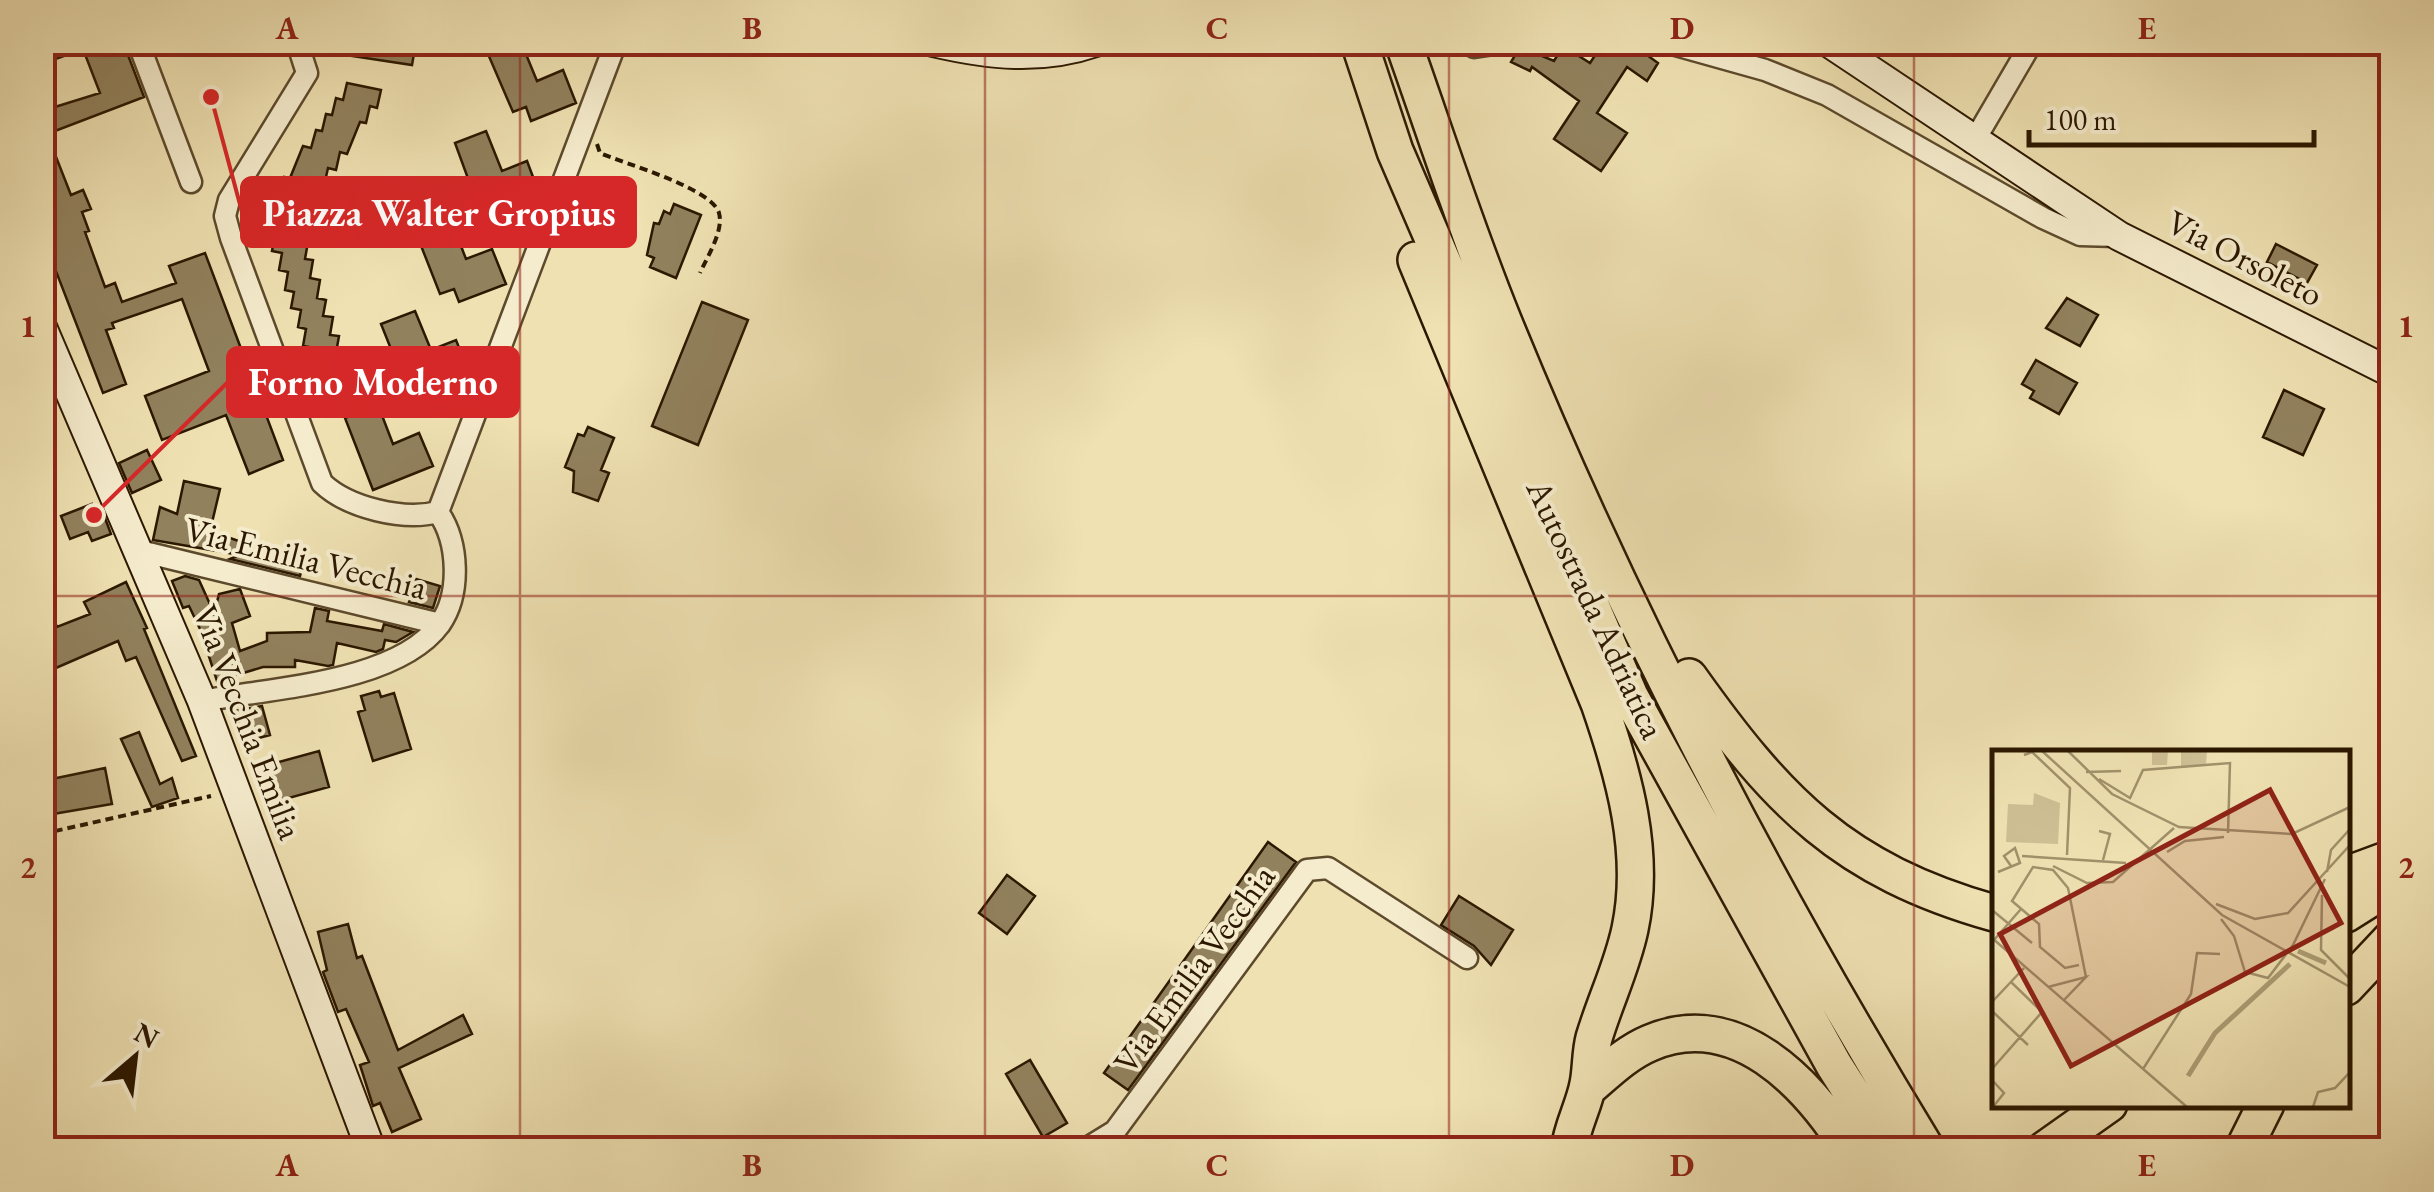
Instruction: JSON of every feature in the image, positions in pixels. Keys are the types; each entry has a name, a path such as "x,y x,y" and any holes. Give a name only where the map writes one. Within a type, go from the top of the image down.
{"highway":[{"name":"Autostrada Adriatica","path":"1359,42 1395,151 1630,696 1834,1064 1888,1150"},
{"name":"Autostrada Adriatica","path":"1403,42 1502,319 1610,566 1837,1002 1927,1150"},
{"path":"1395,151 1408,242 1599,703 1625,789 1634,849 1633,908 1621,964 1593,1042 1587,1089 1569,1150"},
{"path":"1610,566 1734,742 1789,803 1881,870 1953,902 1992,912"},
{"path":"2349,875 2392,858"},
{"path":"2349,912 2392,884"},
{"path":"2349,984 2392,938"},
{"path":"1587,1089 1648,1043 1694,1034 1728,1038 1759,1052 1795,1080 1850,1150"},
{"path":"2044,1150 2105,1107"},
{"path":"2243,1150 2264,1107"}],"street":[{"path":"138,42 191,182"},
{"path":"298,42 307,73 224,216 322,483 348,500 416,518 438,512"},
{"path":"438,512 616,42"},
{"path":"934,42 988,55 1039,55 1096,42"},
{"path":"1474,47 1508,42"},
{"name":"Via Orsoleto","path":"1665,42 1765,70 1827,95 2043,218 2080,235 2119,236"},
{"name":"Via Orsoleto","path":"1828,42 2119,236 2392,373"},
{"path":"1973,142 2032,42"},
{"name":"Via Vecchia Emilia","path":"42,327 202,701 370,1150"},
{"path":"438,512 450,529 452,546 452,606 440,624"},
{"name":"Via Emilia Vecchia","path":"140,550 440,624"},
{"name":"Via Emilia Vecchia","path":"202,701 361,671 401,658 440,624"},
{"name":"Via Emilia Vecchia","path":"1084,1150 1115,1131 1307,870 1328,868 1467,958"}],"path":[{"path":"597,143 600,153 677,183 707,198 719,209 720,226 700,274"},
{"path":"42,834 236,791"}],"building":[{"path":"42,42 123,42 144,97 47,134 71,195 83,190 91,209 82,212 89,231 85,232 105,287 115,283 122,302 176,283 169,266 205,253 283,460 249,474 226,415 162,440 145,396 209,371 182,299 112,323 114,328 106,330 126,384 103,393 42,235 42,111 100,93 83,49 42,64"},
{"path":"354,42 416,42 412,65 352,56"},
{"path":"521,42 537,81 563,70 576,103 531,121 526,107 513,112 488,54"},
{"path":"1604,42 1617,49 1629,42 1658,63 1647,81 1627,67 1597,113 1627,133 1601,171 1554,139 1579,101 1532,67 1530,71 1511,62 1520,47 1554,61 1563,46 1590,63"},
{"path":"347,83 381,90 377,108 370,106 366,123 360,122 347,154 340,152 336,170 328,168 324,186 317,184 314,200 306,199 297,240 308,242 305,259 313,260 310,278 320,280 317,298 326,300 323,316 333,317 330,335 339,336 336,353 346,355 343,371 312,365 315,348 303,346 306,329 298,327 301,310 291,308 294,292 285,290 288,272 279,270 282,253 272,251 275,234 265,233 273,193 280,195 284,177 290,178 303,146 311,148 316,130 322,131 326,114 332,115 336,98 343,100"},
{"path":"486,131 502,171 527,161 539,193 496,209 492,197 477,203 455,143"},
{"path":"674,204 701,215 676,278 650,267 654,258 647,255 654,223 659,224 664,211 670,214"},
{"path":"451,220 466,259 492,249 506,284 459,302 454,289 440,294 416,233"},
{"path":"2276,244 2317,265 2307,283 2267,262"},
{"path":"2067,298 2098,315 2080,346 2046,328"},
{"path":"702,302 748,320 698,445 652,426"},
{"path":"415,311 431,350 456,340 470,375 423,394 417,379 405,384 381,324"},
{"path":"2036,360 2077,383 2059,414 2030,398 2034,391 2022,384"},
{"path":"2284,390 2324,409 2303,455 2263,437"},
{"path":"378,405 393,444 419,433 433,466 373,490 345,418"},
{"path":"588,427 614,438 601,470 609,473 598,501 573,492 574,471 565,467 578,434 584,436"},
{"path":"147,450 161,480 132,493 119,463"},
{"path":"184,481 220,489 210,531 287,558 288,552 305,556 300,576 230,559 240,555 153,540 160,507 177,514"},
{"path":"92,504 98,521 105,518 111,534 92,541 88,532 70,539 61,516"},
{"path":"185,576 199,580 214,613 219,594 240,589 250,616 232,623 240,651 267,641 267,633 310,632 315,608 329,611 327,621 382,631 384,624 413,632 396,642 385,640 383,649 376,652 337,643 333,665 295,660 295,667 263,667 217,681 200,629 189,606 183,608 172,581"},
{"path":"416,579 440,586 433,608 409,602"},
{"path":"126,582 196,756 182,761 136,657 126,661 118,641 42,674 42,593 57,627 90,614 84,602"},
{"path":"379,691 381,697 394,693 411,749 373,761 358,712 365,710 361,696"},
{"path":"262,706 270,735 244,742 235,711"},
{"path":"139,732 160,784 172,778 178,798 152,807 121,739"},
{"path":"319,751 329,787 267,804 257,768"},
{"path":"105,768 112,804 47,815 42,781"},
{"path":"1268,842 1296,862 1128,1090 1104,1073"},
{"path":"1007,875 1035,896 1007,934 979,913"},
{"path":"1459,896 1513,930 1491,965 1474,946 1441,925"},
{"path":"348,924 357,958 362,956 398,1050 463,1015 472,1034 399,1068 421,1119 392,1132 380,1103 373,1106 360,1065 369,1062 346,1009 338,1012 323,972 327,970 318,932"},
{"path":"1030,1060 1067,1123 1043,1137 1006,1074"}],"place":[{"name":"Piazza Walter Gropius","path":"211,97"},
{"name":"Forno Moderno","path":"94,515"}]}
